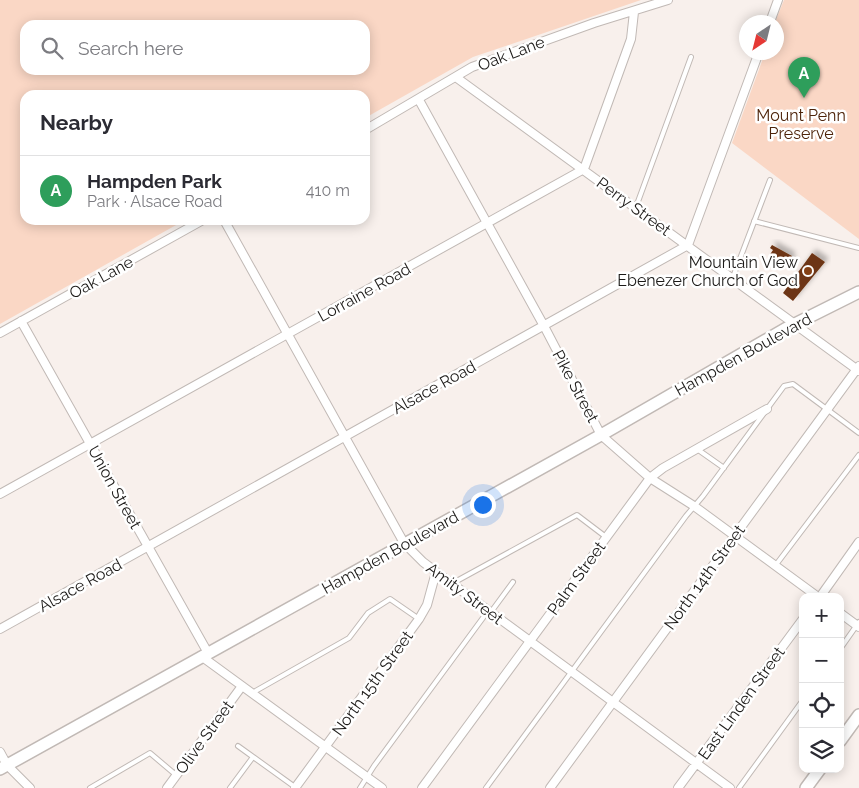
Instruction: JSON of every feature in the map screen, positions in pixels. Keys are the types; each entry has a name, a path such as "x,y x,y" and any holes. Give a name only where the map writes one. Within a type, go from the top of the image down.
{"main road":[{"name":"Hampden Boulevard","path":"3,767 601,435 796,324 859,292"},
{"path":"844,736 859,715"},
{"path":"806,788 817,773"}],"street":[{"name":"Oak Lane","path":"370,127 457,78 472,67 594,23 668,0"},
{"path":"773,15 778,0"},
{"path":"584,169 631,39 634,12"},
{"path":"688,245 756,60"},
{"name":"Perry Street","path":"457,78 858,369"},
{"name":"Pike Street","path":"418,100 544,326 601,435 650,478 694,506 813,593"},
{"name":"Lorraine Road","path":"0,494 584,169"},
{"name":"Oak Lane","path":"0,333 194,225"},
{"name":"Amity Street","path":"227,225 404,543 436,572 730,788"},
{"name":"Alsace Road","path":"0,629 688,245"},
{"name":"Union Street","path":"21,321 148,547 204,655 242,686 382,788"},
{"name":"North 14th Street","path":"550,788 858,369"},
{"name":"Palm Street","path":"422,788 650,478 663,468 767,409"},
{"path":"822,593 859,542"},
{"name":"North 15th Street","path":"295,788 419,619 427,605 436,572"},
{"path":"844,616 858,625"},
{"name":"East Linden Street","path":"678,788 799,623"},
{"name":"Olive Street","path":"167,788 242,686"},
{"path":"0,752 3,767 30,788"}],"lane":[{"path":"636,207 691,57"},
{"path":"733,277 770,180"},
{"path":"754,221 859,248"},
{"path":"486,788 784,386 793,384 859,432"},
{"path":"697,449 724,468"},
{"path":"776,566 859,455"},
{"path":"451,583 577,515 606,537"},
{"path":"360,788 513,582"},
{"path":"252,693 349,638 368,613 390,600 419,619"},
{"path":"844,644 858,625"},
{"path":"738,788 799,705"},
{"path":"238,746 295,788"},
{"path":"90,788 150,753 176,775"},
{"path":"230,788 252,757"}],"green space":[{"path":"0,0 641,0 473,57 370,115 370,90 20,90 20,225 176,225 0,324"},
{"name":"Mount Penn Preserve","path":"784,0 859,0 859,239 732,143 762,60 784,60 784,15 778,15"}],"building":[{"path":"772,245 792,256 789,259 793,262 788,269 783,265 781,269 773,263 775,260 769,256 773,250 770,248"},
{"name":"Mountain View Ebenezer Church of God","path":"812,253 825,262 793,301 783,293"}],"place":[{"name":"Hampden Park","path":"804,98"},
{"name":"Mountain View Ebenezer Church of God","path":"808,271"}]}
